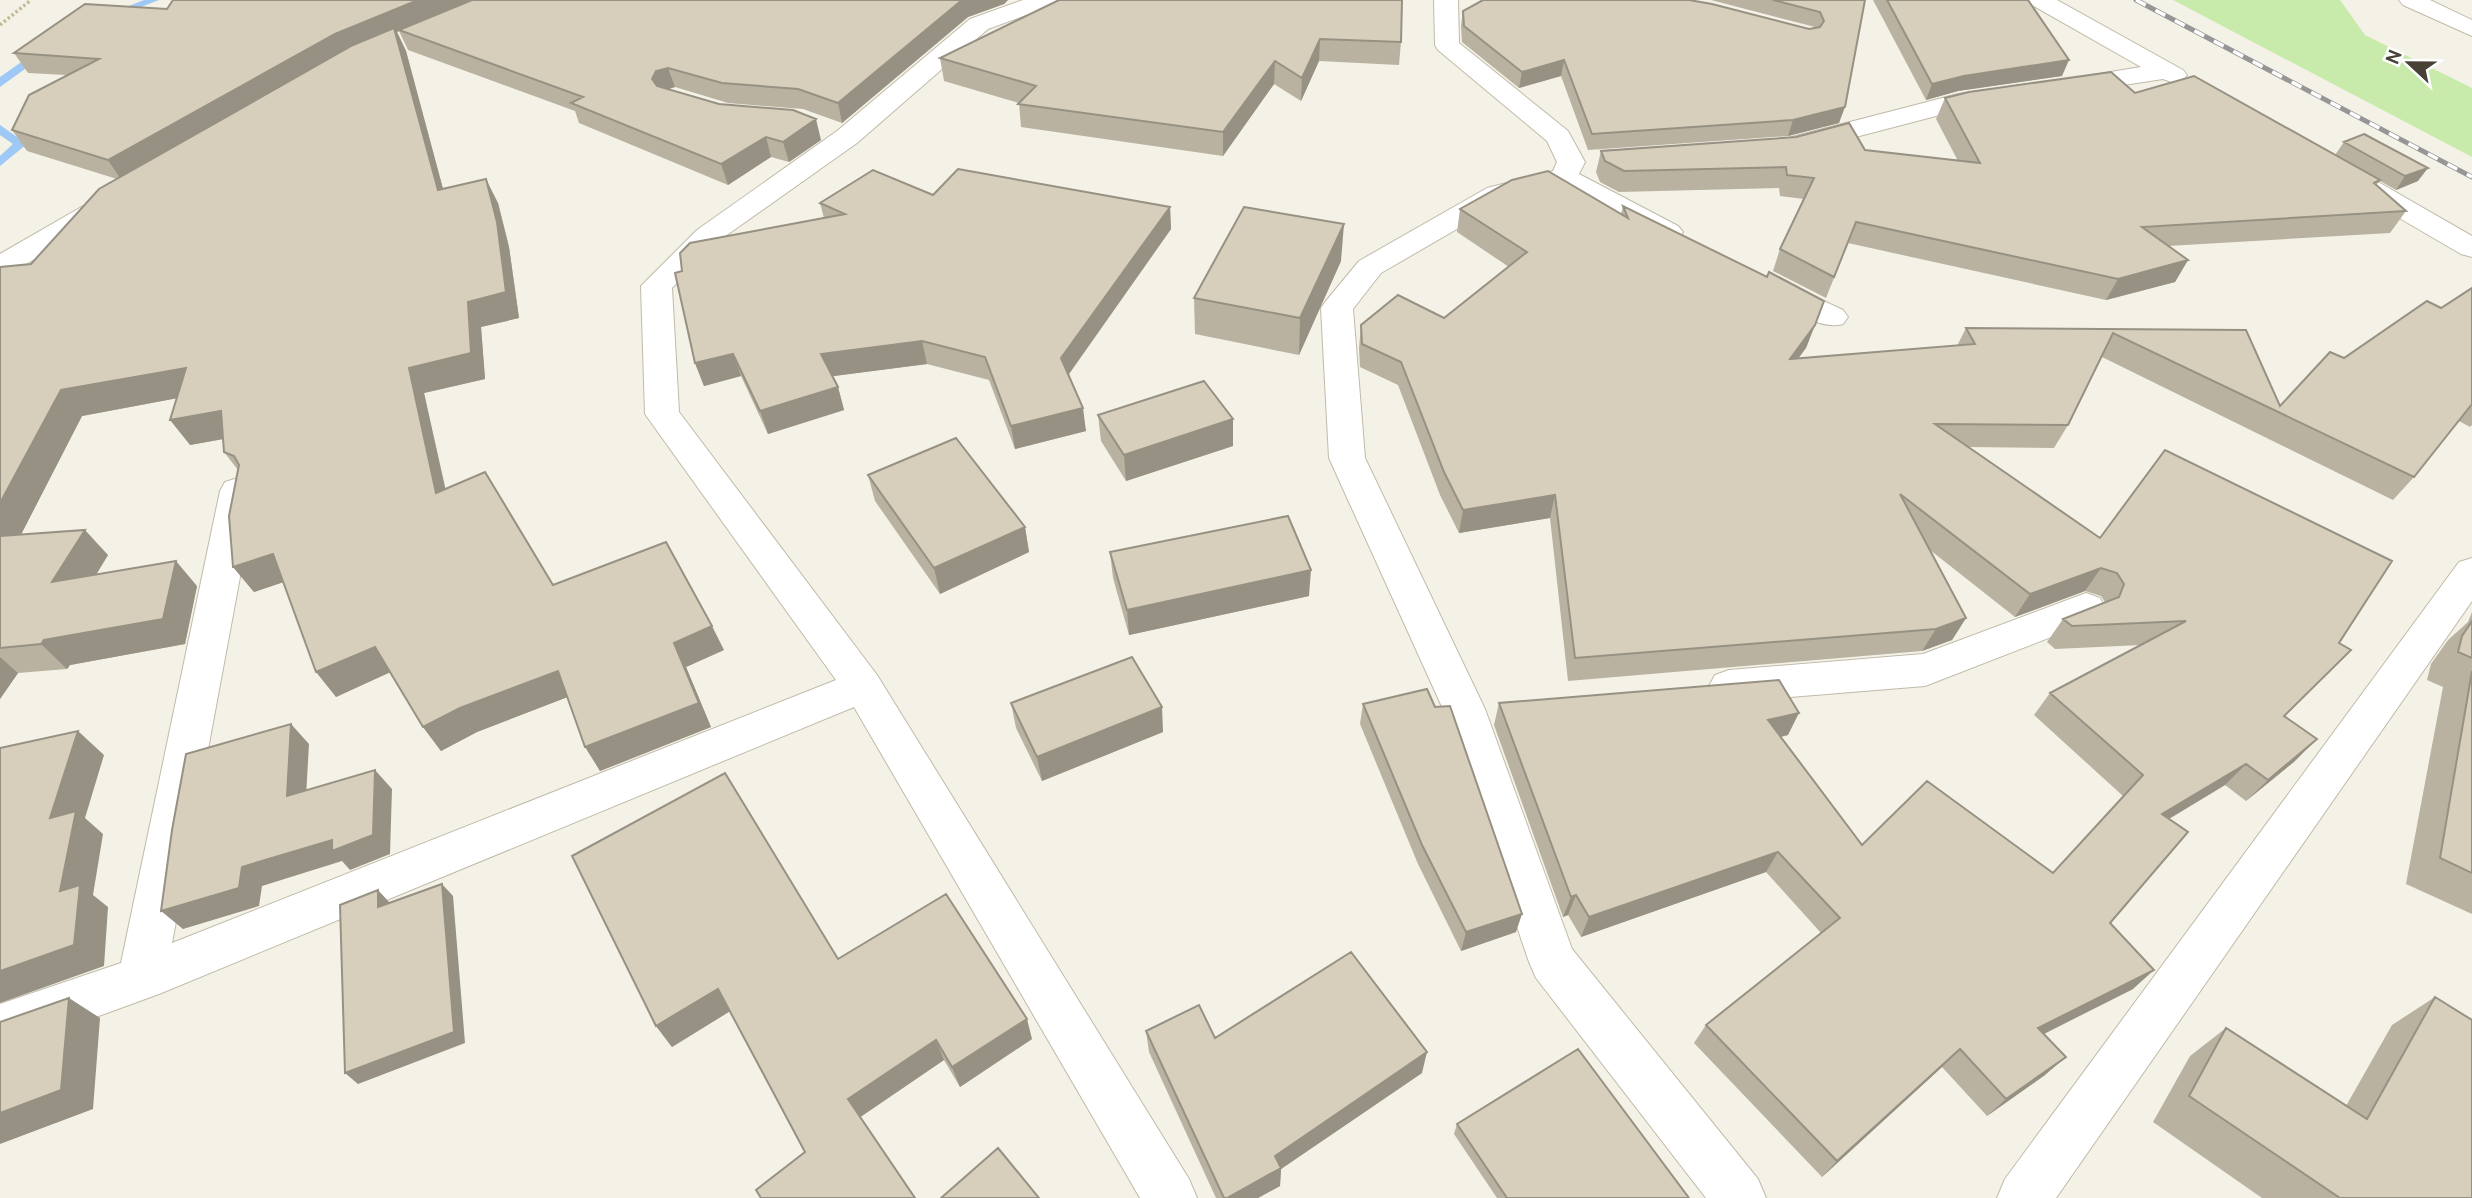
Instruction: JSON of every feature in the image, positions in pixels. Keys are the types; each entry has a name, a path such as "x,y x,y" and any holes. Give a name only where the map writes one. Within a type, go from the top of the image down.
{"street":[{"path":"1045,0 979,24 830,131 707,236 656,286 662,414 863,686 1170,1198"},
{"path":"1446,0 1447,45 1558,137 1577,166 1698,247"},
{"path":"2040,0 2190,84"},
{"path":"2411,0 2472,29"},
{"path":"1776,147 1789,147 1958,102 2167,71"},
{"path":"1577,166 1497,194 1370,267 1337,308 1347,458 1464,709 1553,962 1739,1198"},
{"path":"2331,166 2472,248"},
{"path":"0,267 128,192"},
{"path":"1747,273 1832,317"},
{"path":"142,978 238,491"},
{"path":"2024,1198 2472,572"},
{"path":"1694,690 1925,670 2086,608"},
{"path":"0,1028 142,978 863,686"},
{"path":"1464,709 1505,706"}],"path":[{"path":"0,25 31,0"}],"green space":[{"path":"2173,0 2340,0 2365,35 2472,88 2472,157"}],"building":[{"path":"173,0 418,0 335,34 108,160 12,130 29,95 99,59 14,53 85,4 167,9"},
{"path":"472,0 962,0 838,103 798,89 722,83 668,68 656,71 652,79 657,86 719,104 793,110 816,119 783,142 766,137 721,164 571,103 583,97 399,30"},
{"path":"1059,0 1402,0 1401,42 1320,39 1302,78 1275,61 1223,132 1018,104 1036,86 940,58"},
{"path":"1483,0 1689,0 1809,29 1820,27 1824,21 1820,12 1773,0 1865,0 1845,107 1793,120 1592,134 1564,60 1522,72 1464,26 1463,11"},
{"path":"1887,0 2028,0 2069,60 1964,76 1932,84"},
{"path":"394,28 438,190 486,179 497,222 506,292 468,302 471,353 409,368 436,493 485,472 553,585 666,542 712,626 674,643 699,703 585,747 558,671 460,708 423,727 375,647 316,672 273,554 233,567 229,516 239,465 234,456 224,452 221,411 170,420 186,368 61,390 0,503 0,267 31,264 99,189 353,45"},
{"path":"2111,72 2135,93 2194,76 2380,180 2374,183 2406,211 2142,227 2188,260 2118,279 1856,222 1834,277 1780,249 1814,178 1787,175 1786,167 1624,171 1605,161 1601,151 1796,137 1849,123 1865,150 1980,163 1945,98 1969,92"},
{"path":"2364,134 2428,168 2405,176 2344,142"},
{"path":"958,169 1170,207 1061,358 1083,408 1011,426 985,357 922,341 821,354 838,387 760,411 733,354 695,363 675,273 682,271 680,253 690,243 845,214 820,203 873,170 933,195"},
{"path":"1548,171 1628,218 1623,206 1767,277 1769,272 1824,301 1815,325 1790,359 1975,344 1966,328 2246,330 2280,406 2330,352 2344,358 2427,301 2441,308 2472,288 2472,404 2414,477 2113,333 2068,425 1935,424 2100,538 2165,450 2392,561 2339,643 2351,650 2284,716 2317,739 2268,780 2246,764 2162,814 2188,832 2110,923 2154,970 2038,1028 2066,1057 2006,1099 1960,1049 1837,1161 1706,1025 1840,918 1778,852 1589,917 1576,895 1571,897 1499,703 1779,680 1799,713 1768,720 1862,845 1927,781 2053,873 2143,775 2050,693 2186,621 2072,626 2063,619 2119,597 2124,584 2117,573 2101,568 2030,594 1900,494 1966,618 1936,629 1575,658 1555,495 1463,510 1444,472 1401,362 1362,344 1361,325 1398,295 1444,318 1527,252 1460,209 1512,180"},
{"path":"1244,207 1344,224 1300,318 1194,298"},
{"path":"1204,381 1233,419 1124,455 1098,415"},
{"path":"956,438 1025,527 934,568 868,475"},
{"path":"1288,516 1311,570 1127,610 1110,552"},
{"path":"85,530 52,582 176,561 163,619 44,640 41,644 0,648 0,536"},
{"path":"2472,621 2472,658 2458,652 2462,636"},
{"path":"1132,657 1162,707 1037,757 1011,703"},
{"path":"2472,671 2472,873 2440,858"},
{"path":"1427,689 1435,707 1450,706 1522,914 1466,932 1422,845 1363,704"},
{"path":"291,724 287,796 375,770 373,835 332,851 332,840 242,867 239,888 161,911 186,754"},
{"path":"78,731 50,818 76,811 60,891 80,885 74,945 0,971 0,748"},
{"path":"725,773 838,959 946,894 1027,1019 952,1067 936,1040 848,1099 915,1198 761,1198 756,1190 805,1152 718,989 656,1026 572,856"},
{"path":"442,884 454,1032 345,1073 340,905 378,890 378,907"},
{"path":"1351,952 1427,1052 1275,1156 1281,1168 1224,1198 1146,1031 1199,1005 1215,1038"},
{"path":"2435,997 2472,1020 2472,1198 2340,1198 2189,1096 2226,1028 2367,1119"},
{"path":"69,998 61,1090 0,1113 0,1022"},
{"path":"1578,1049 1689,1198 1507,1198 1457,1124"},
{"path":"998,1148 1039,1198 941,1198"}],"waterway":[{"path":"111,15 154,0"},
{"path":"0,83 41,53"},
{"path":"0,129 21,144 0,162"}],"railway":[{"path":"2136,0 2472,177"}]}
